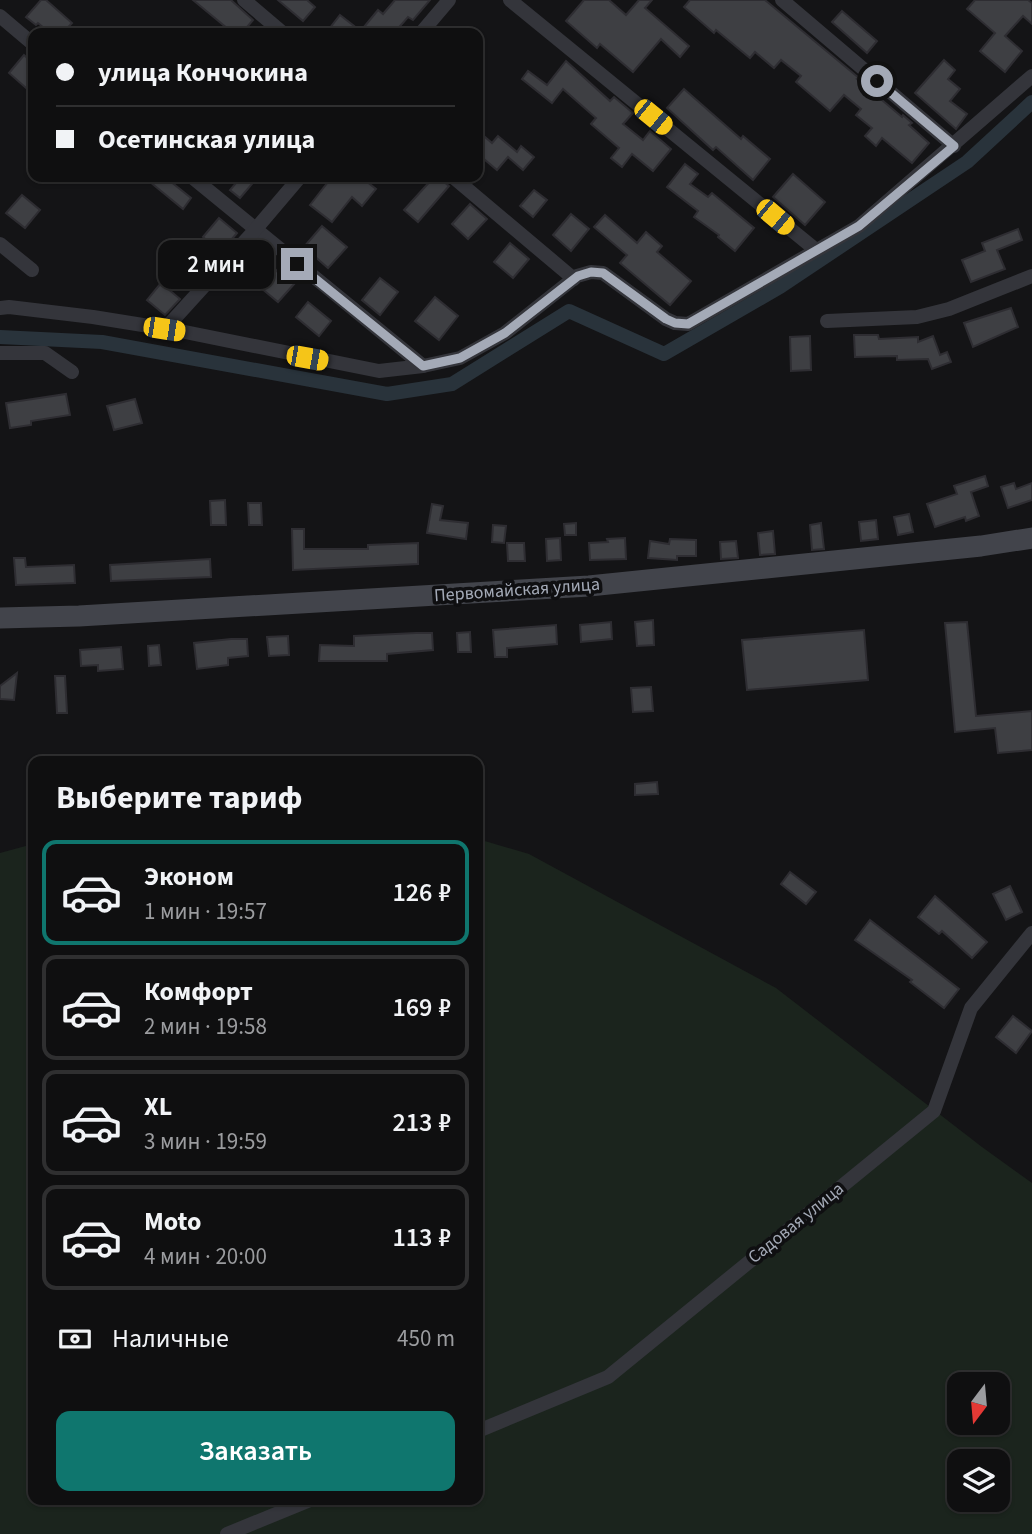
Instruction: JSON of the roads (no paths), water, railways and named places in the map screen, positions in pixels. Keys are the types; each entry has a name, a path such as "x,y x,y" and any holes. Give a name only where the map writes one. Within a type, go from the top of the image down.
{"main road":[{"name":"Первомайская улица","path":"0,618 589,586 981,546 1032,538"}],"street":[{"path":"244,0 277,28"},
{"path":"425,28 449,0"},
{"path":"510,0 816,250"},
{"path":"782,0 954,146"},
{"path":"0,16 28,40"},
{"path":"0,308 93,317 379,371 460,358 505,333 573,279 591,272 603,273 666,319 688,324 859,226 1032,76"},
{"path":"198,182 423,366"},
{"path":"164,329 256,230 296,182"},
{"path":"459,182 573,279"},
{"path":"0,244 32,270"},
{"path":"827,321 917,317 949,309 1032,276"},
{"path":"0,353 45,353 72,372"},
{"name":"Садовая улица","path":"483,1429 608,1377 934,1111 971,1008 1032,933"},
{"path":"227,1534 298,1505"}],"waterway":[{"path":"0,337 102,342 387,394 452,384 569,311 664,354 780,287 967,162 1032,102"}]}
